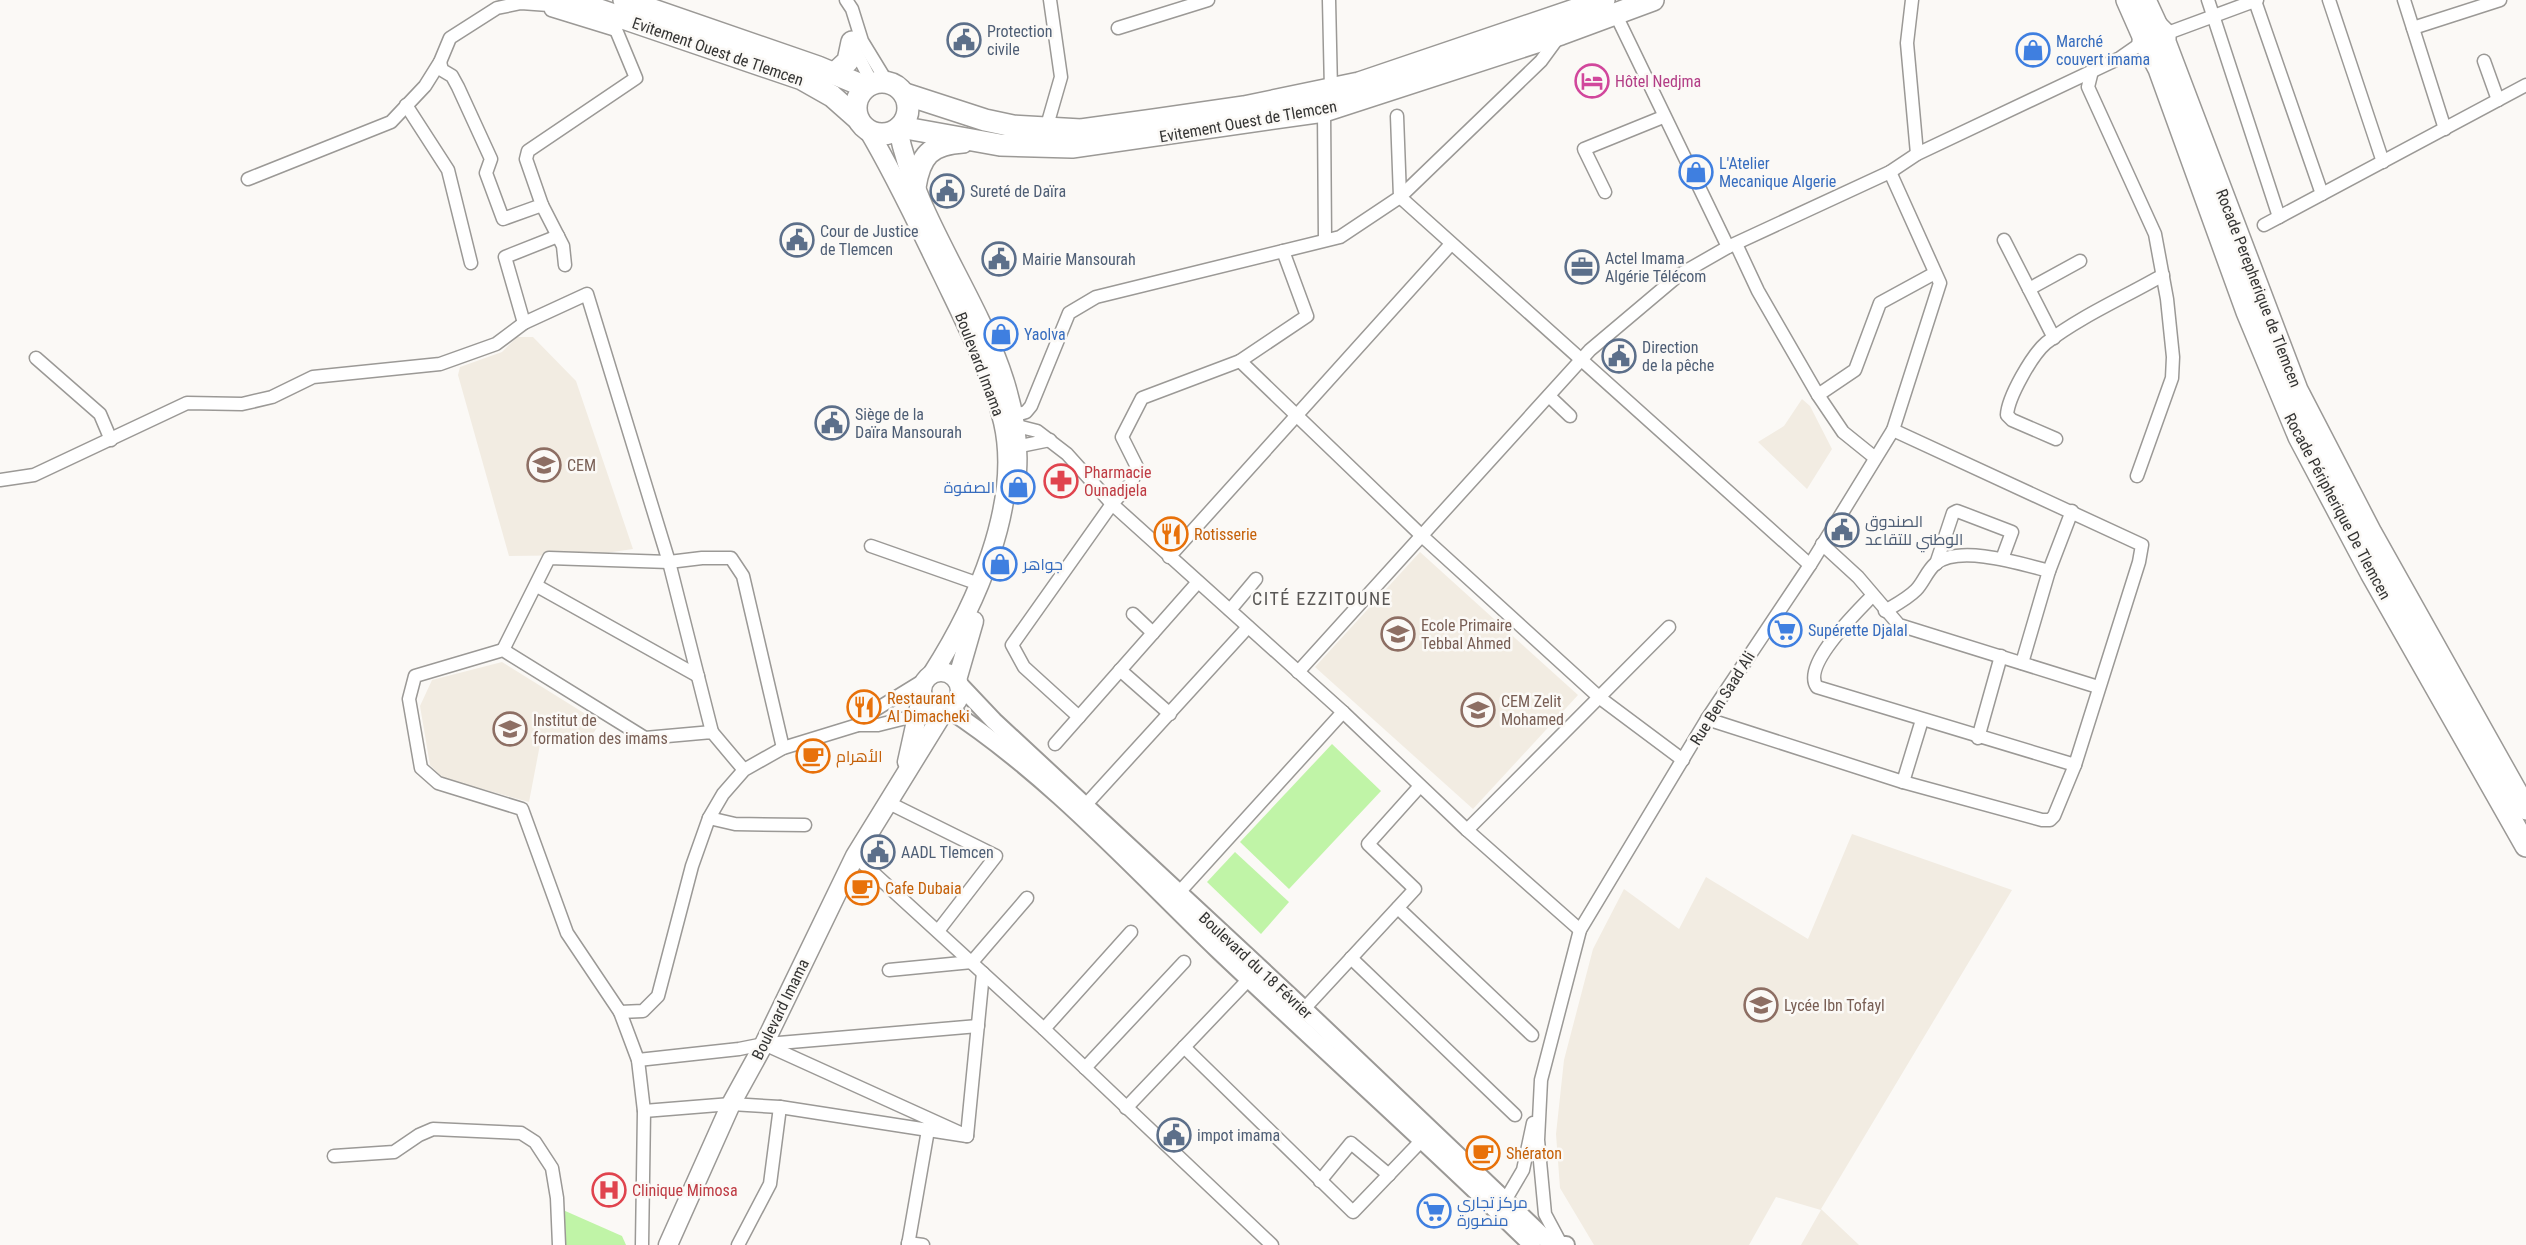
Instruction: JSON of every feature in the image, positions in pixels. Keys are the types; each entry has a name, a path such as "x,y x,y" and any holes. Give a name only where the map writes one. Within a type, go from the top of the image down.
{"highway":[{"name":"Evitement Ouest de Tlemcen","path":"570,0 592,8 875,84"},
{"name":"Evitement Ouest de Tlemcen","path":"905,94 985,120 1046,129 1081,130 1244,107 1331,90 1610,6 1653,0"},
{"path":"2127,0 2153,38"},
{"path":"2145,0 2153,38"},
{"name":"Evitement Ouest de Tlemcen","path":"899,128 973,142 1026,147 1072,147 1324,111 1561,34 1610,6"},
{"name":"Evitement Ouest de Tlemcen","path":"618,15 802,79 832,96 863,125"},
{"name":"Rocade Perepherique de Tlemcen","path":"2153,38 2297,390 2365,523 2526,809"},
{"name":"Rocade Péripherique De Tlemcen","path":"2153,38 2159,69 2247,312 2299,437 2345,526 2526,846"},
{"path":"834,74 848,61 852,42"},
{"path":"875,84 905,94 908,108 899,128 883,134 863,125 855,107 858,96 875,84"},
{"path":"915,187 921,162 931,151 945,145 973,142"}],"main road":[{"name":"Boulevard Imama","path":"863,125 895,178 1010,421"},
{"name":"Boulevard Imama","path":"899,128 915,187 1002,372 1012,448 1010,520 971,631 958,682 959,699 932,698"},
{"name":"Boulevard Imama","path":"668,1245 731,1104 764,1044 855,856 903,778 932,698 979,584 1003,506 1012,448"},
{"path":"932,698 943,672 958,682"},
{"name":"Boulevard du 18 Février","path":"958,682 1081,810 1174,898 1304,1009 1506,1199 1560,1245"},
{"name":"Boulevard Imama","path":"903,778 932,698"},
{"name":"Boulevard du 18 Février","path":"932,698 993,739 1081,810"},
{"name":"Boulevard du 18 Février","path":"1174,898 1249,980 1423,1139 1532,1245"}],"street":[{"path":"846,0 844,10 852,42 875,84"},
{"path":"846,0 852,9 855,26 865,48 875,84"},
{"path":"1046,129 1061,77 1050,0"},
{"path":"1118,27 1208,0"},
{"path":"1329,0 1331,90"},
{"path":"1912,0 1907,43 1917,154"},
{"path":"2208,0 2279,217"},
{"path":"2329,0 2383,162"},
{"path":"2403,0 2445,129"},
{"path":"2413,28 2500,0"},
{"path":"1298,672 1580,361 1679,275 1732,245 1890,172 1917,154 2120,58 2153,38 2252,1 2322,194"},
{"path":"248,178 392,122 425,86 440,62 450,38 497,8 529,3 592,8"},
{"path":"529,3 618,15 636,78 528,151 526,159 542,205 562,246 565,265"},
{"path":"1610,6 1663,117 1732,245 1818,394 1843,432 1874,457"},
{"path":"1010,421 1026,412 1031,406 1069,313 1096,297 1340,237 1400,197 1541,61 1561,34"},
{"path":"2484,61 2498,100"},
{"path":"440,62 442,70 452,76 458,87 491,159 486,173 503,219 542,205"},
{"path":"2092,71 2088,87 2155,234 2163,275 2173,357 2172,378 2138,476"},
{"path":"2264,225 2526,85"},
{"path":"406,105 448,171 471,263"},
{"path":"1324,111 1325,240"},
{"path":"1396,116 1400,197 1580,361 1810,565"},
{"path":"1605,192 1584,149 1663,117"},
{"name":"Rue Ben Saad Ali","path":"1560,1245 1545,1214 1538,1140 1541,1080 1580,930 1707,718 1810,565 1874,457 1893,430 1940,283 1890,172"},
{"path":"524,323 505,257 558,236"},
{"path":"2004,240 2054,338"},
{"path":"1169,556 1451,244"},
{"path":"1079,717 1024,667 1012,645 1112,504 1131,483 1138,469 1122,437 1142,398 1240,361 1307,316 1283,251"},
{"path":"2029,289 2080,261"},
{"path":"1818,394 1855,370 1880,303 1935,273"},
{"path":"2056,440 2012,420 2007,415 2008,405 2021,380 2044,345 2163,275"},
{"path":"0,480 34,475 187,403 242,404 272,397 313,377 449,361 496,344 524,323 587,294 669,562 712,732 744,770"},
{"path":"36,358 100,414 111,440"},
{"path":"1240,361 1422,536 1600,698 1683,760"},
{"path":"1549,396 1570,416"},
{"path":"1010,421 1028,427 1050,440 1067,454 1112,504 1342,712 1467,831 1580,930"},
{"path":"1707,718 1903,782 2049,820 2054,816 2075,765 2133,582 2142,545 1893,430"},
{"path":"1012,448 1050,440"},
{"path":"1885,611 1916,590 1936,564 1953,513 1957,511 2012,532 2002,559"},
{"path":"2022,663 2049,571 2072,511"},
{"path":"1822,544 1858,577 1899,625 2098,687"},
{"path":"871,546 979,584"},
{"path":"1936,564 1967,556 2002,559 2049,571"},
{"path":"642,1245 644,1111 638,1060 620,1012 567,933 522,809 438,783 421,768 409,699 415,676 503,650 549,558 669,562 702,558 731,558 743,576 783,748"},
{"path":"1230,610 1256,579"},
{"path":"1055,744 1198,582"},
{"path":"537,586 698,676"},
{"path":"1872,596 1828,647 1815,672 1815,683 1824,690 1978,738 2075,765"},
{"path":"1133,614 1153,633"},
{"path":"1081,810 1248,627"},
{"path":"1467,831 1669,627"},
{"path":"503,650 645,738 712,732"},
{"path":"1978,738 2001,656"},
{"path":"1120,670 1170,714"},
{"path":"858,725 875,710 932,698"},
{"path":"620,1012 643,1011 658,996 692,866 709,818 723,794 744,770 783,748 858,725 878,725 932,698"},
{"path":"1174,898 1342,712"},
{"path":"1903,782 1922,720"},
{"path":"1304,1009 1415,889 1368,844 1420,786"},
{"path":"887,802 996,856 938,931"},
{"path":"709,818 735,824 805,825"},
{"path":"855,856 1044,1029 1272,1245"},
{"path":"889,970 972,962 1027,898"},
{"path":"1398,908 1532,1035"},
{"path":"1044,1029 1131,932"},
{"path":"1351,958 1515,1115"},
{"path":"1085,1068 1184,962"},
{"path":"967,1137 983,973"},
{"path":"1126,1108 1249,980"},
{"path":"638,1060 739,1049 764,1044 978,1026"},
{"path":"764,1044 967,1137"},
{"path":"1184,1047 1353,1212 1423,1139"},
{"path":"1506,1199 1523,1170 1541,1080"},
{"path":"644,1111 731,1104 780,1107 967,1137"},
{"path":"738,1245 770,1184 780,1107"},
{"path":"334,1156 386,1155 433,1129 521,1133 535,1142 552,1168 557,1198 559,1245"},
{"path":"923,1245 908,1244 928,1130"},
{"path":"1320,1180 1351,1143 1389,1174"}],"shaded area":[{"name":"CEM","path":"517,337 533,337 576,381 633,549 592,555 509,556 458,375 460,367 502,352"},
{"path":"1802,399 1810,406 1832,449 1807,489 1758,442 1784,426"},
{"name":"CEM Zelit Mohamed","path":"1420,552 1578,695 1473,809 1315,667"},
{"name":"Institut de formation des imams","path":"502,662 600,723 587,743 542,734 529,802 443,778 430,765 420,706 432,680"},
{"name":"Lycée Ibn Tofayl","path":"1852,834 2012,890 1821,1209 1859,1245 1801,1245 1821,1210 1776,1197 1749,1245 1594,1245 1560,1188 1556,1134 1564,1060 1593,949 1624,889 1679,929 1706,877 1808,939"}],"green space":[{"path":"1332,744 1381,791 1289,889 1240,842"},
{"path":"1235,852 1289,902 1261,934 1207,882"},
{"path":"563,1210 622,1236 626,1245 565,1245"}],"place":[{"name":"Protection civile","path":"964,40"},
{"name":"Marché couvert imama","path":"2033,50"},
{"name":"Hôtel Nedjma","path":"1592,81"},
{"name":"L'Atelier Mecanique Algerie","path":"1696,172"},
{"name":"Sureté de Daïra","path":"947,191"},
{"name":"Cour de Justice de Tlemcen","path":"797,240"},
{"name":"Mairie Mansourah","path":"999,259"},
{"name":"Actel Imama Algérie Télécom","path":"1582,267"},
{"name":"Yaolva","path":"1001,334"},
{"name":"Direction de la pêche","path":"1619,356"},
{"name":"Siège de la Daïra Mansourah","path":"832,423"},
{"name":"CEM","path":"544,465"},
{"name":"Pharmacie Ounadjela","path":"1061,481"},
{"name":"الصفوة","path":"1018,487"},
{"name":"الصندوق الوطني للتقاعد","path":"1842,530"},
{"name":"Rotisserie","path":"1171,534"},
{"name":"جواهر","path":"1000,564"},
{"name":"Supérette Djalal","path":"1785,630"},
{"name":"Ecole Primaire Tebbal Ahmed","path":"1398,634"},
{"name":"Restaurant Al Dimacheki","path":"864,707"},
{"name":"CEM Zelit Mohamed","path":"1478,710"},
{"name":"Institut de formation des imams","path":"510,729"},
{"name":"الأهرام","path":"813,756"},
{"name":"AADL Tlemcen","path":"878,852"},
{"name":"Cafe Dubaia","path":"862,888"},
{"name":"Lycée Ibn Tofayl","path":"1761,1005"},
{"name":"impot imama","path":"1174,1135"},
{"name":"Shératon","path":"1483,1153"},
{"name":"Clinique Mimosa","path":"609,1190"},
{"name":"مركز تجاري منصورة","path":"1434,1211"}],"district":[{"name":"CITÉ EZZITOUNE","path":"1322,599"}]}
